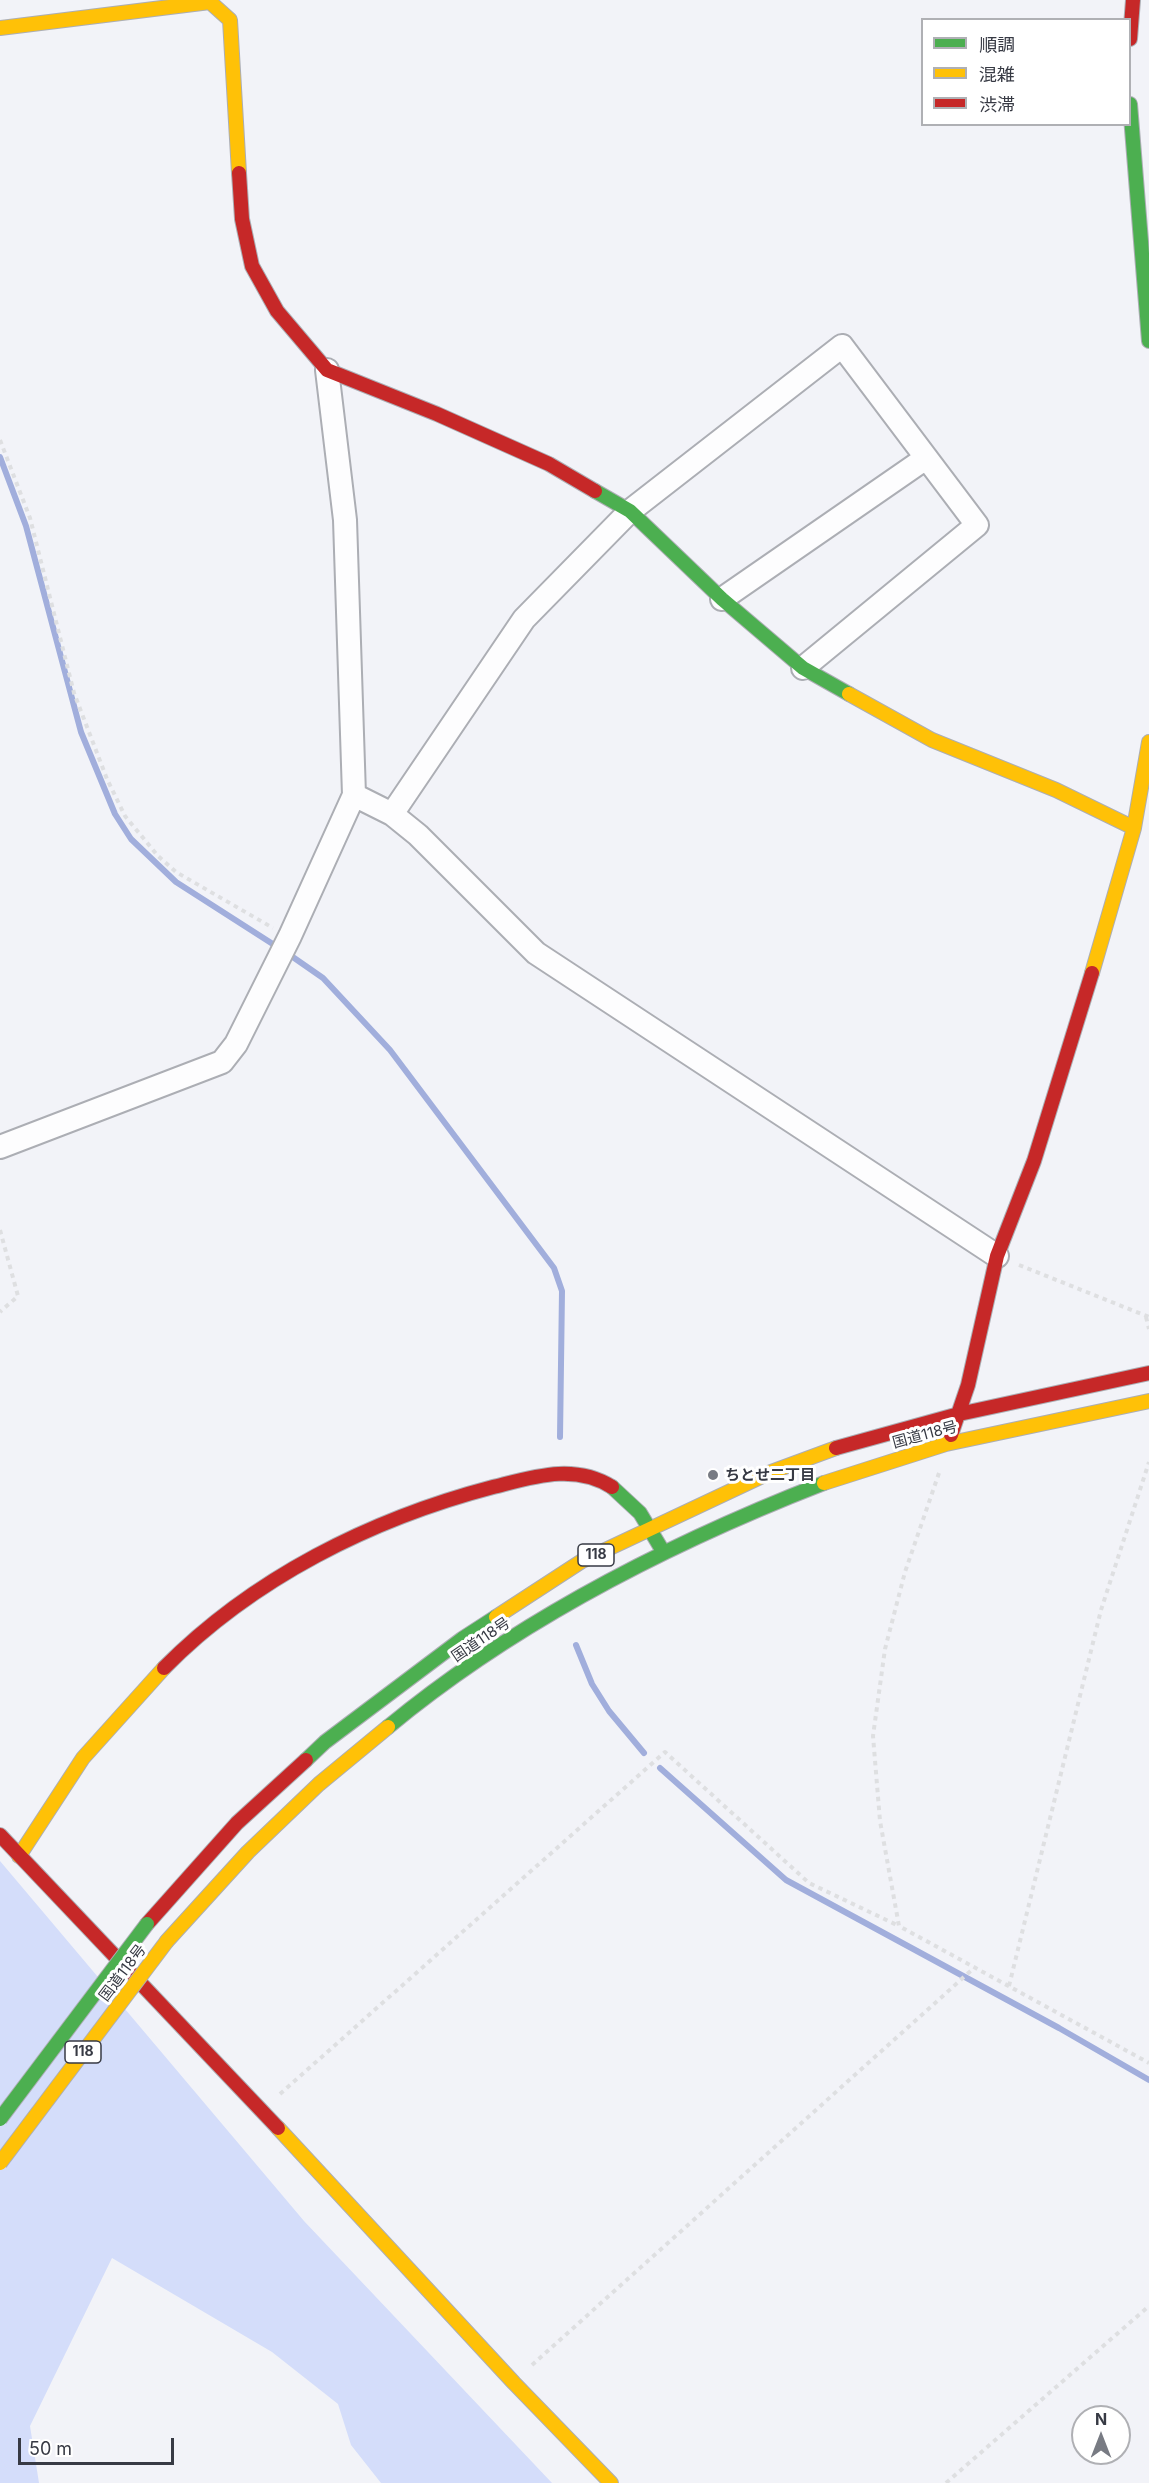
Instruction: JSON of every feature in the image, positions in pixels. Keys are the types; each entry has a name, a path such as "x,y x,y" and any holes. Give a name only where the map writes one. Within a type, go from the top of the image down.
{"main road":[{"path":"1131,26 1133,0"},
{"path":"0,28 192,2 210,2 234,10 242,219 252,266 277,311 327,370 437,414 549,464 630,511 722,599 802,668 932,740 1056,790 1134,828"},
{"path":"1131,116 1149,341"},
{"path":"947,1444 959,1414 997,1256 1035,1161 1072,1043 1134,828 1149,742"},
{"name":"国道118号","path":"0,2119 147,1924 237,1822 325,1742 401,1682 462,1639 582,1561 771,1472 851,1443 959,1414 1149,1373"},
{"name":"国道118号","path":"0,2163 167,1941 249,1850 339,1767 418,1704 531,1627 663,1553 794,1495 947,1444 1149,1401"},
{"path":"19,1856 71,1775 141,1692 184,1648 238,1602 287,1572 391,1522 452,1497 539,1476 585,1475 611,1487 639,1509 652,1528 663,1553"},
{"path":"0,1835 263,2112 514,2383 611,2483"}],"street":[{"path":"392,814 524,620 630,511 842,346 977,525 802,668"},
{"path":"0,1147 222,1062 236,1044 286,945 354,795 345,520 327,370"},
{"path":"722,599 926,458"},
{"path":"354,795 392,814 444,858 536,953 997,1256"}],"path":[{"path":"0,440 30,518 74,693 107,779 126,816 158,856 176,872 286,945"},
{"path":"0,1230 18,1296 0,1312"},
{"path":"997,1256 1148,1317 1149,1329"},
{"path":"899,1926 880,1821 873,1736 885,1649 905,1572 936,1484 947,1444"},
{"path":"1009,1986 1101,1610 1149,1462"},
{"path":"263,2112 297,2078 665,1752 809,1883 899,1926 1149,2063"},
{"path":"514,2383 573,2327 974,1968"},
{"path":"946,2483 1149,2306"}],"shaded area":[{"path":"0,1861 304,2221 552,2483 381,2483 351,2445 338,2404 272,2352 112,2258 30,2426 39,2483 0,2483"}],"waterway":[{"path":"0,457 26,526 81,732 115,814 131,839 176,882 279,948"},
{"path":"287,953 323,978 390,1050 554,1268 562,1291 560,1437"},
{"path":"576,1645 592,1684 609,1711 644,1753"},
{"path":"660,1768 786,1880 1059,2028 1149,2080"}],"traffic: fast":[{"path":"1131,116 1149,341"},
{"path":"595,491 630,511 722,599 803,668 849,694"},
{"path":"388,1727 488,1653 596,1588 709,1532 824,1483"},
{"path":"612,1487 640,1513 661,1548"},
{"path":"306,1760 325,1742 462,1639 496,1617"},
{"path":"0,2119 147,1924"}],"traffic: slow":[{"path":"0,28 210,2 230,20 239,173"},
{"path":"849,694 932,740 1056,790 1134,828"},
{"path":"1092,973 1134,828 1149,742"},
{"path":"824,1483 946,1444 1149,1401"},
{"path":"496,1617 582,1561 771,1472 836,1448"},
{"path":"19,1856 83,1758 164,1668"},
{"path":"167,1941 248,1852 319,1784 388,1727"},
{"path":"0,2163 167,1941"},
{"path":"278,2128 514,2383 611,2483"}],"traffic: jam":[{"path":"1131,26 1133,0"},
{"path":"239,173 242,219 252,266 277,311 327,370 437,414 549,464 595,491"},
{"path":"951,1435 968,1385 997,1256 1034,1161 1092,973"},
{"path":"836,1448 959,1414 1149,1373"},
{"path":"164,1668 236,1606 275,1580 316,1556 403,1516 447,1500 538,1476 583,1475 612,1487"},
{"path":"147,1924 237,1823 306,1760"},
{"path":"0,1835 278,2128"}],"place":[{"name":"ちとせ二丁目","path":"713,1475"}]}
